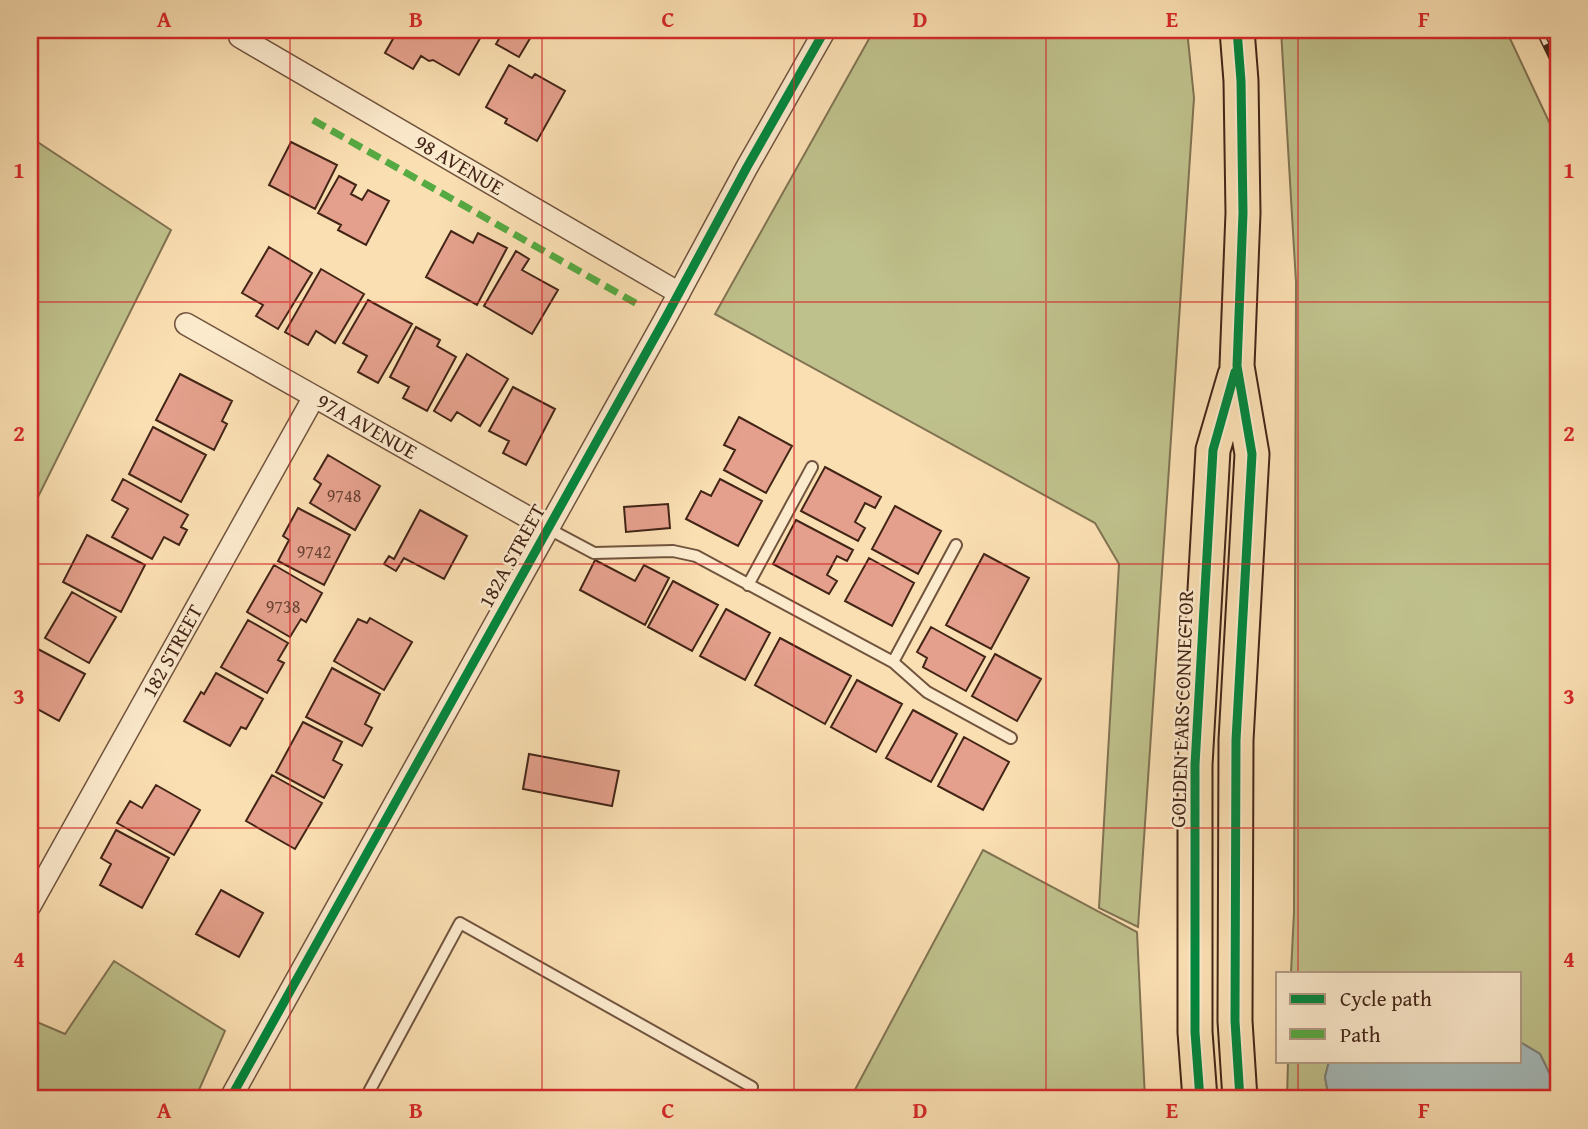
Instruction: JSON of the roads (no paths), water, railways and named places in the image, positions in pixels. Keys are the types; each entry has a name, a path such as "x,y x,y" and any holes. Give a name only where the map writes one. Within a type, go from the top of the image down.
{"main road":[{"name":"GOLDEN EARS CONNECTOR","path":"1237,30 1241,81 1243,213 1237,366 1252,454 1236,740 1235,1021 1240,1099"},
{"name":"GOLDEN EARS CONNECTOR","path":"1200,1099 1195,1032 1195,765 1213,450 1237,366"}],"street":[{"name":"182A STREET","path":"230,1099 825,30"},
{"name":"98 AVENUE","path":"241,34 679,293"},
{"name":"97A AVENUE","path":"186,324 547,528"},
{"name":"182 STREET","path":"30,906 314,397"}],"lane":[{"path":"748,585 812,467"},
{"path":"547,528 594,553 673,551 696,556 893,662 927,692 1011,738"},
{"path":"893,662 956,545"},
{"path":"365,1099 460,923 752,1087 745,1099"}],"railway":[{"path":"1539,30 1558,69"}]}
